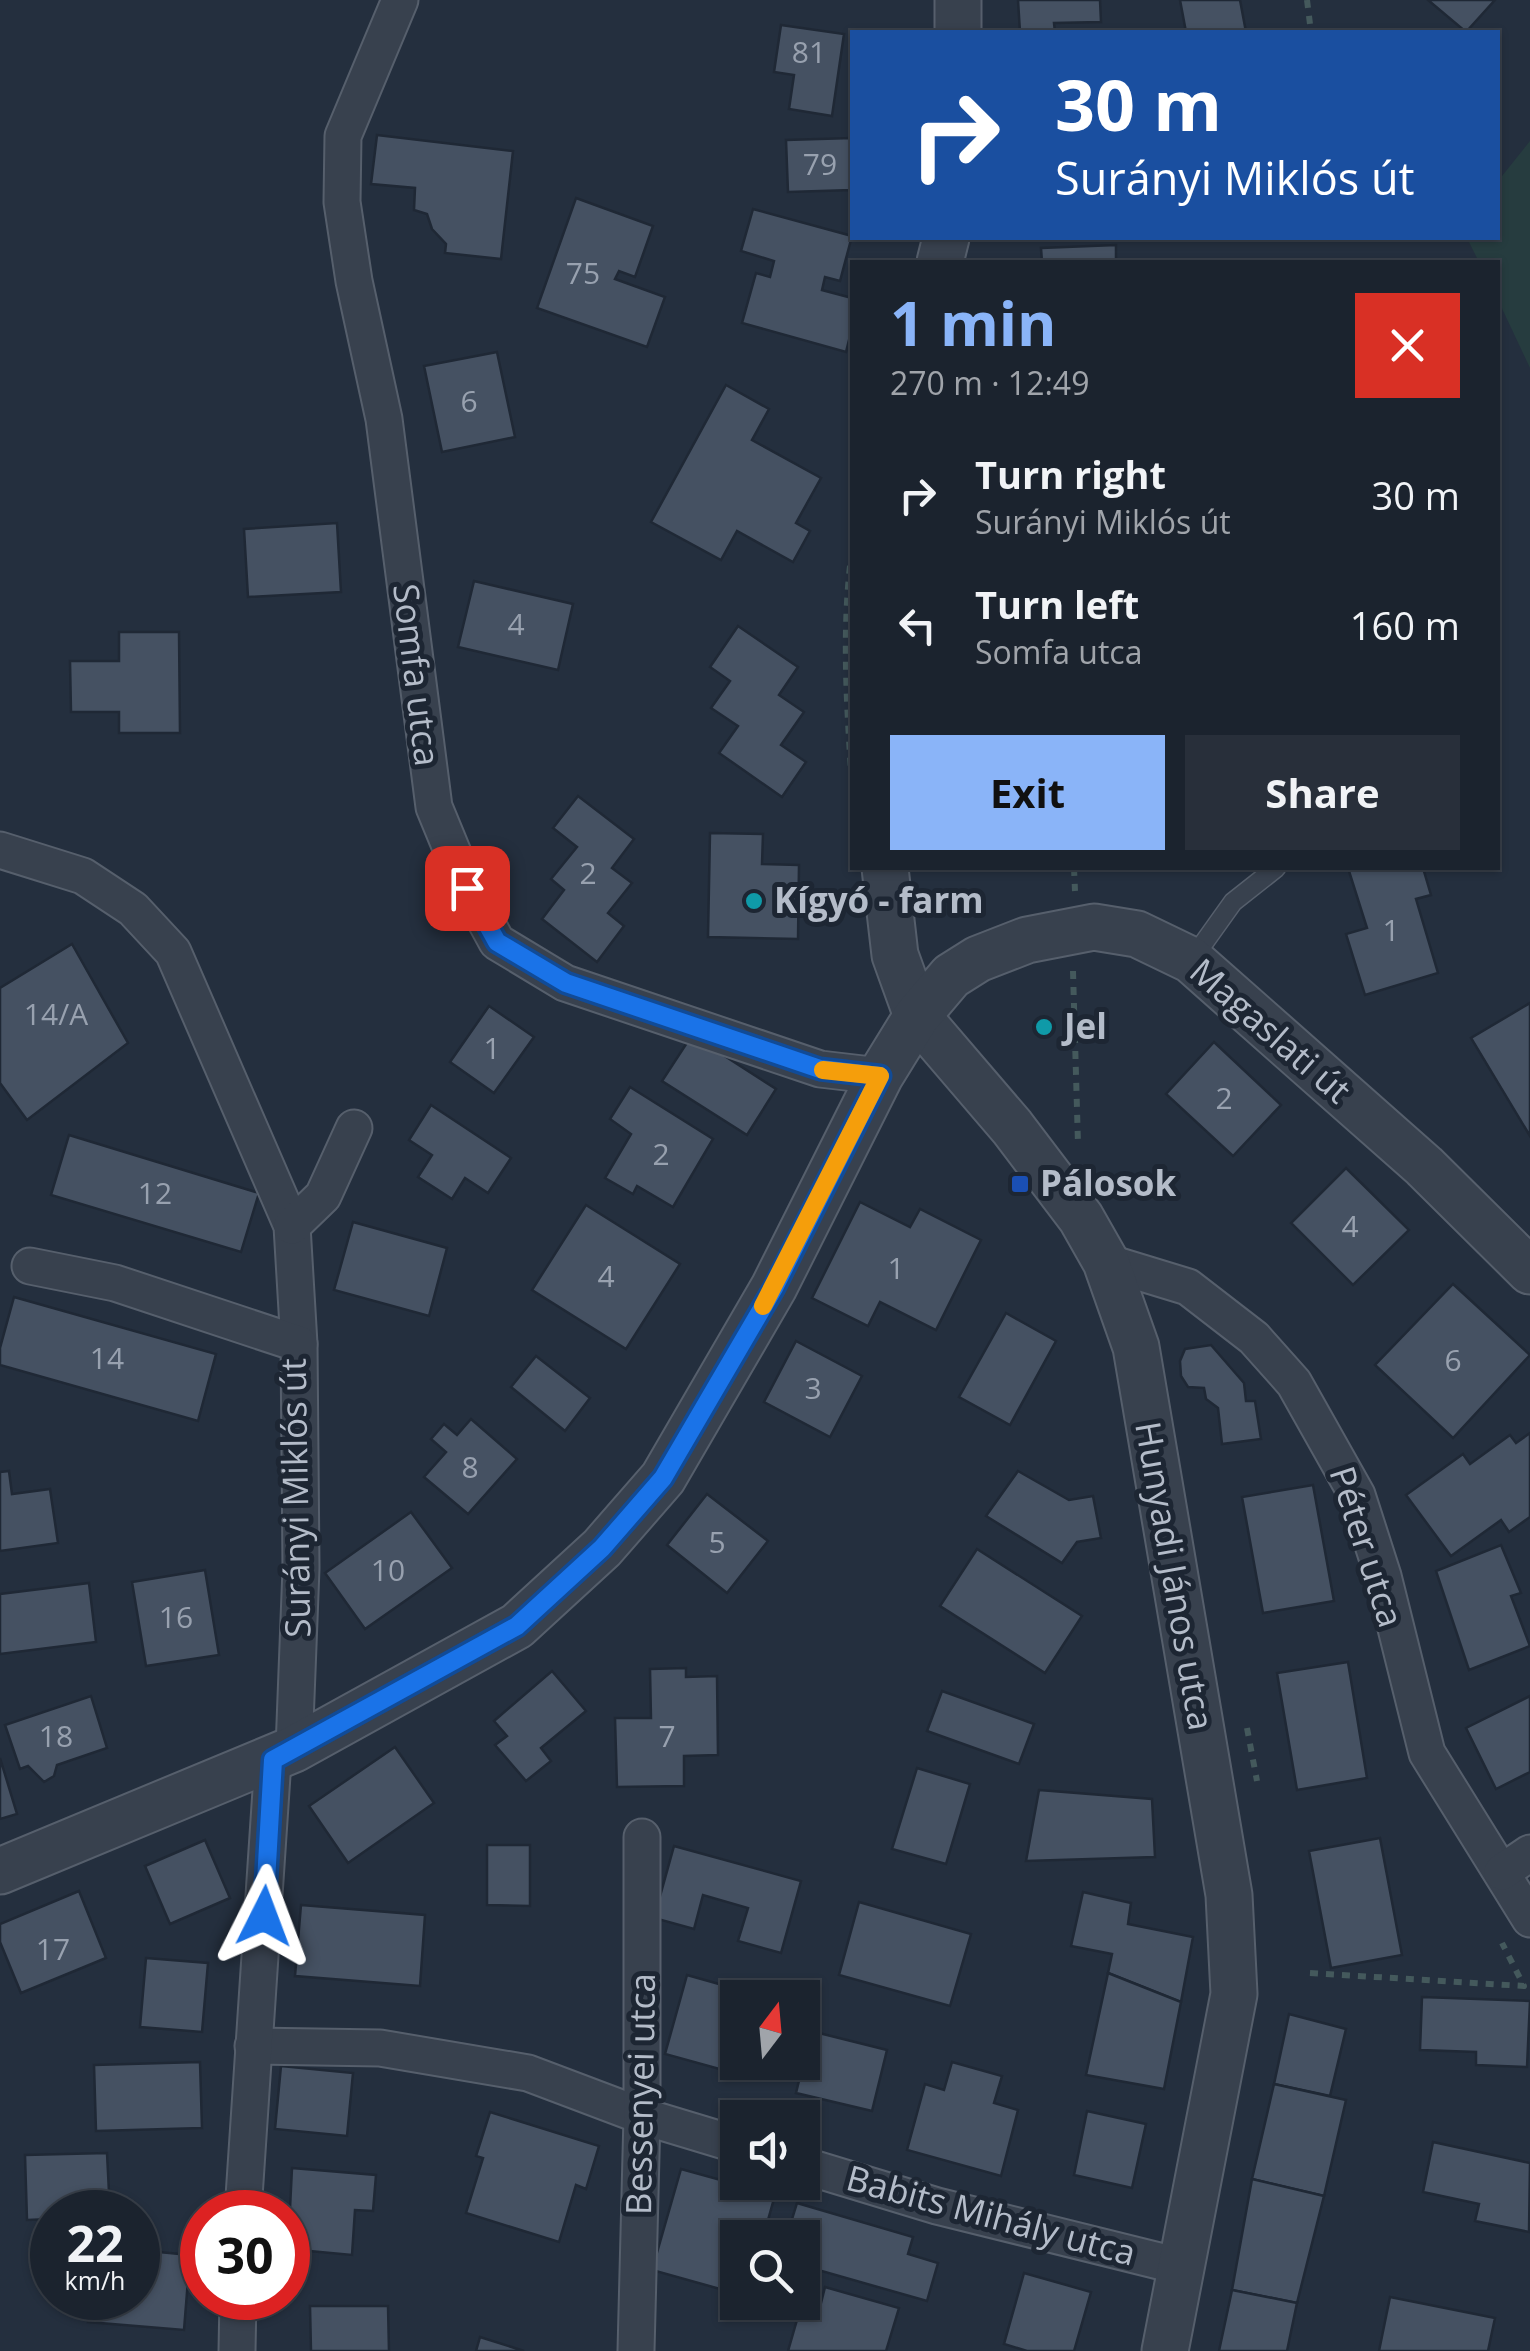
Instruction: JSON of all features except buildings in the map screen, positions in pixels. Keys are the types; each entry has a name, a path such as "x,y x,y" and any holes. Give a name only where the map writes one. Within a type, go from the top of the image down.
{"street":[{"name":"Somfa utca","path":"400,0 343,136 342,202 354,281 384,419 434,807 467,888 497,942 566,983 820,1069 880,1076"},
{"path":"958,0 958,30"},
{"path":"0,850 83,876 133,909 173,952 292,1226 299,1344"},
{"name":"Hunyadi János utca","path":"885,870 895,956 917,1016 1012,1127 1081,1218 1106,1262 1136,1347 1229,1894 1234,1994 1179,2266 1166,2351"},
{"name":"Magaslati út","path":"917,1016 951,976 975,960 1026,940 1094,927 1138,934 1191,960 1424,1166 1530,1271"},
{"path":"0,1872 283,1754 517,1626 602,1548 651,1492 774,1288 880,1076 917,1016"},
{"path":"292,1226 324,1196 354,1128"},
{"name":"Péter utca","path":"1106,1262 1188,1287 1254,1338 1294,1383 1357,1495 1383,1576 1427,1753 1516,1863 1530,1919"},
{"name":"Surányi Miklós út","path":"30,1266 115,1283 299,1344 302,1568 253,2046 244,2190"},
{"name":"Bessenyei utca","path":"636,2351 642,2116 642,1837"},
{"path":"253,2046 380,2048 528,2073 642,2116 720,2140"},
{"name":"Babits Mihály utca","path":"820,2170 937,2206 1179,2266"},
{"path":"237,2351 238,2320"}],"lane":[{"path":"1191,960 1233,902 1273,870"}],"path":[{"path":"1307,0 1311,30"},
{"path":"850,566 846,694 850,756"},
{"path":"1072,954 1079,1161"},
{"path":"1310,1974 1524,1986 1498,1936"}],"green space":[{"path":"1530,141 1530,368 1500,304 1500,260 1478,260 1468,240 1500,240 1500,178"}],"slow traffic":[{"path":"763,1306 880,1076 823,1070"}],"place":[{"name":"Kígyó - farm","path":"754,901"},
{"name":"Jel","path":"1044,1027"},
{"name":"Pálosok","path":"1020,1184"}],"route":[{"path":"264,1916 273,1760 517,1626 602,1548 663,1478 774,1288 880,1076 820,1069 677,1024 566,983 497,942 467,888"}]}
